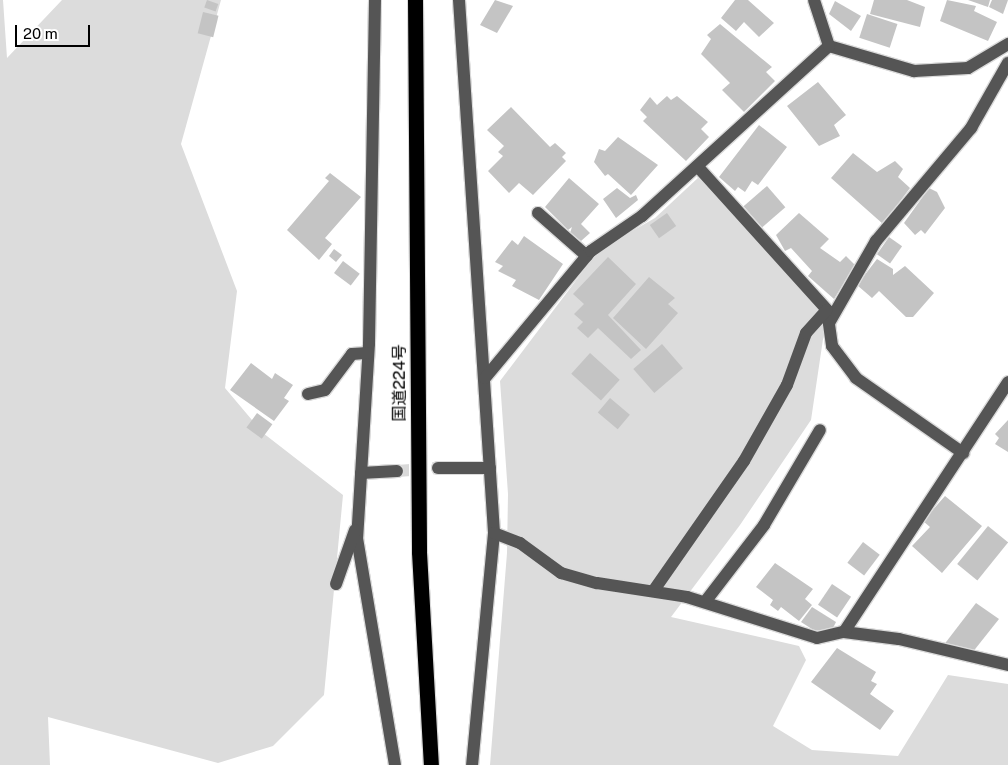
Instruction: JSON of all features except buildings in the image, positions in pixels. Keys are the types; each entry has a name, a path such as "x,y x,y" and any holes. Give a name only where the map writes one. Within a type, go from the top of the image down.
{"highway":[{"name":"国道224号","path":"415,0 419,552 431,765"}],"street":[{"path":"375,0 368,353 357,538 394,765"},
{"path":"459,0 494,533 472,765"},
{"path":"814,0 829,46"},
{"path":"829,46 914,71 968,68 1008,44"},
{"path":"485,378 587,256 642,216 829,46"},
{"path":"654,590 744,461 787,385 806,332 828,316 876,241 971,128 1008,63"},
{"path":"698,167 828,316 832,346 856,378 963,453"},
{"path":"538,212 587,256"},
{"path":"308,394 325,390 352,354 368,353"},
{"path":"844,632 1008,382"},
{"path":"705,602 764,525 820,430"},
{"path":"438,468 490,468"},
{"path":"361,473 396,471"},
{"path":"336,584 358,520"},
{"path":"494,533 520,543 561,573 597,584 654,590 705,602 817,638 844,632 899,639 1008,666"}],"shaded area":[{"path":"0,0 3,0 7,58 62,0 221,0 181,144 237,291 225,388 263,433 343,495 324,695 273,746 218,763 48,717 50,765 0,765"},
{"path":"699,177 820,304 826,319 811,420 740,525 671,617 799,646 806,660 773,726 812,750 898,756 948,675 1008,684 1008,765 490,765 507,553 508,494 500,381 599,250 655,218"}],"tunnel":[{"path":"397,471 438,468"}]}
